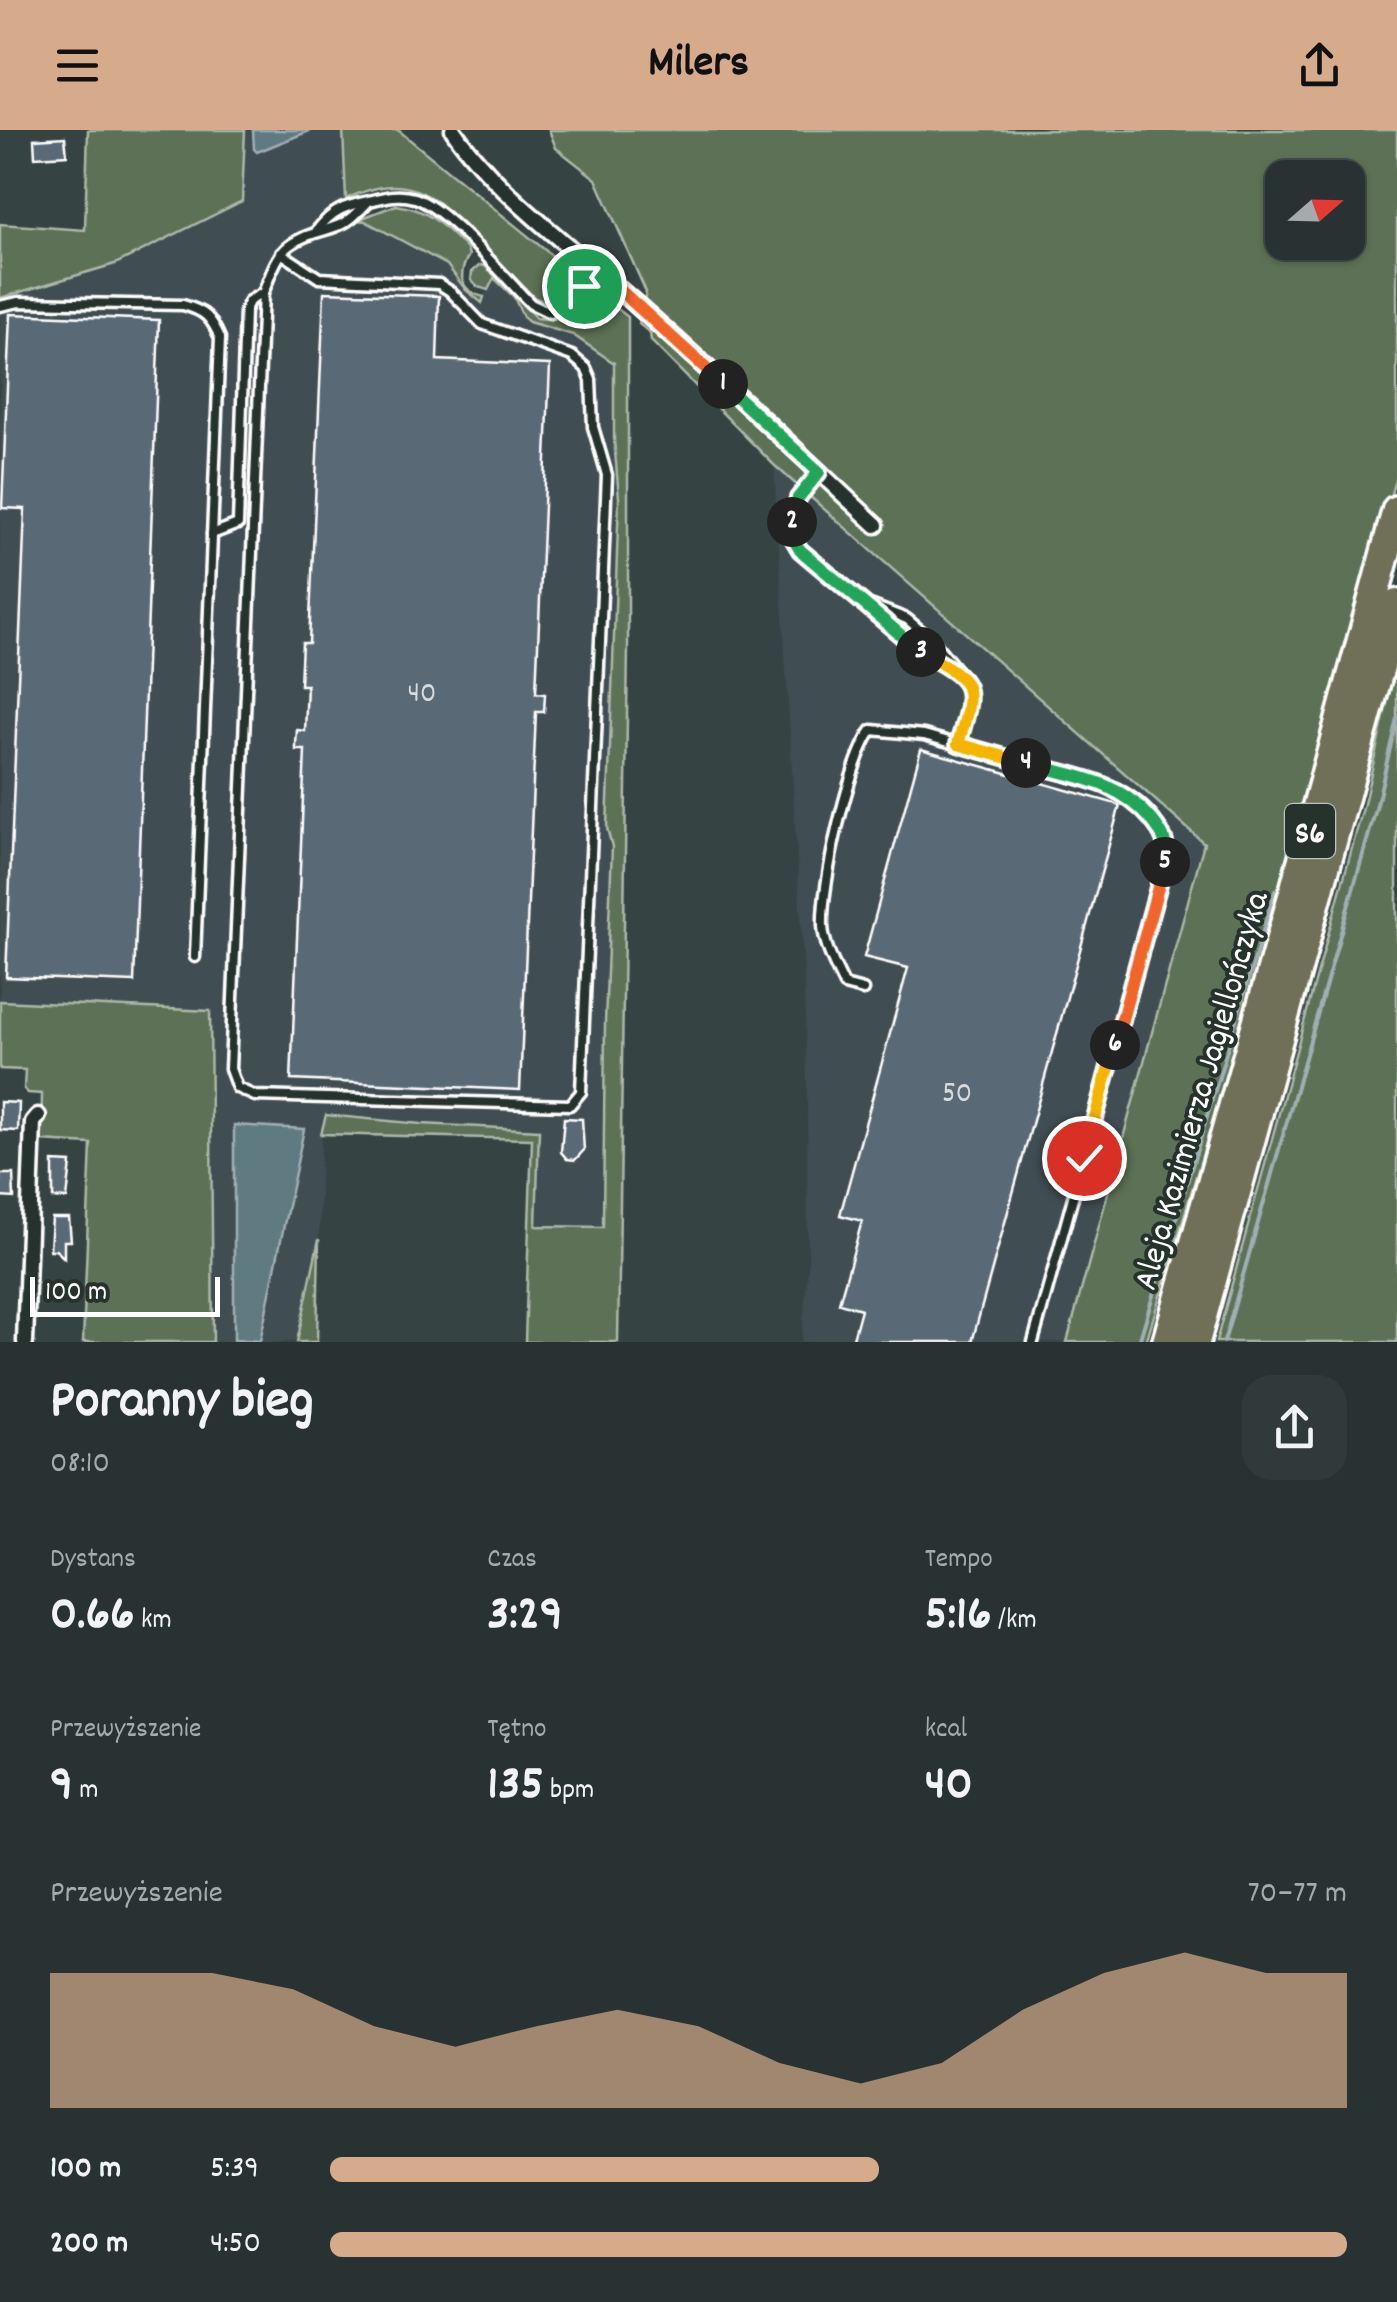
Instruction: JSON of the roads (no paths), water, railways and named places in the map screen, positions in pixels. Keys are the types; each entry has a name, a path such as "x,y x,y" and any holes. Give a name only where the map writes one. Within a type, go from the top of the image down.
{"highway":[{"name":"Aleja Kazimierza Jagiellończyka","path":"1167,1342 1397,510"},
{"name":"Aleja Kazimierza Jagiellończyka","path":"1195,1342 1397,604"}],"street":[{"path":"453,130 494,179 876,525"},
{"path":"25,1342 33,1122 38,1116"}],"lane":[{"path":"281,253 319,278 438,284 482,324 572,356 586,368 591,380 593,427 607,475 581,1092 570,1105 255,1096 237,1088 232,1079 230,1051 263,293 281,253 317,230 331,212 344,205 398,196 426,202 438,210 540,311 559,310 598,270"},
{"path":"317,230 338,226 369,201"},
{"path":"212,534 238,524 244,310 249,301 263,293"},
{"path":"0,306 19,302 183,305 212,318 220,338 195,957"},
{"path":"819,472 792,510 794,540 806,556 922,653 956,670"},
{"path":"864,603 907,619 933,640 964,678 970,699 958,744"},
{"path":"863,990 844,985 833,962 823,924 824,888 834,840 872,730 924,734 1116,789 1138,804 1164,835 1167,845 1162,876 1034,1342"}],"water":[{"path":"253,130 312,130 257,152"},
{"path":"234,1125 304,1129 260,1341 234,1340"}],"waterway":[{"path":"1224,1342 1376,809 1397,718"},
{"path":"1139,1342 1275,891"}]}
